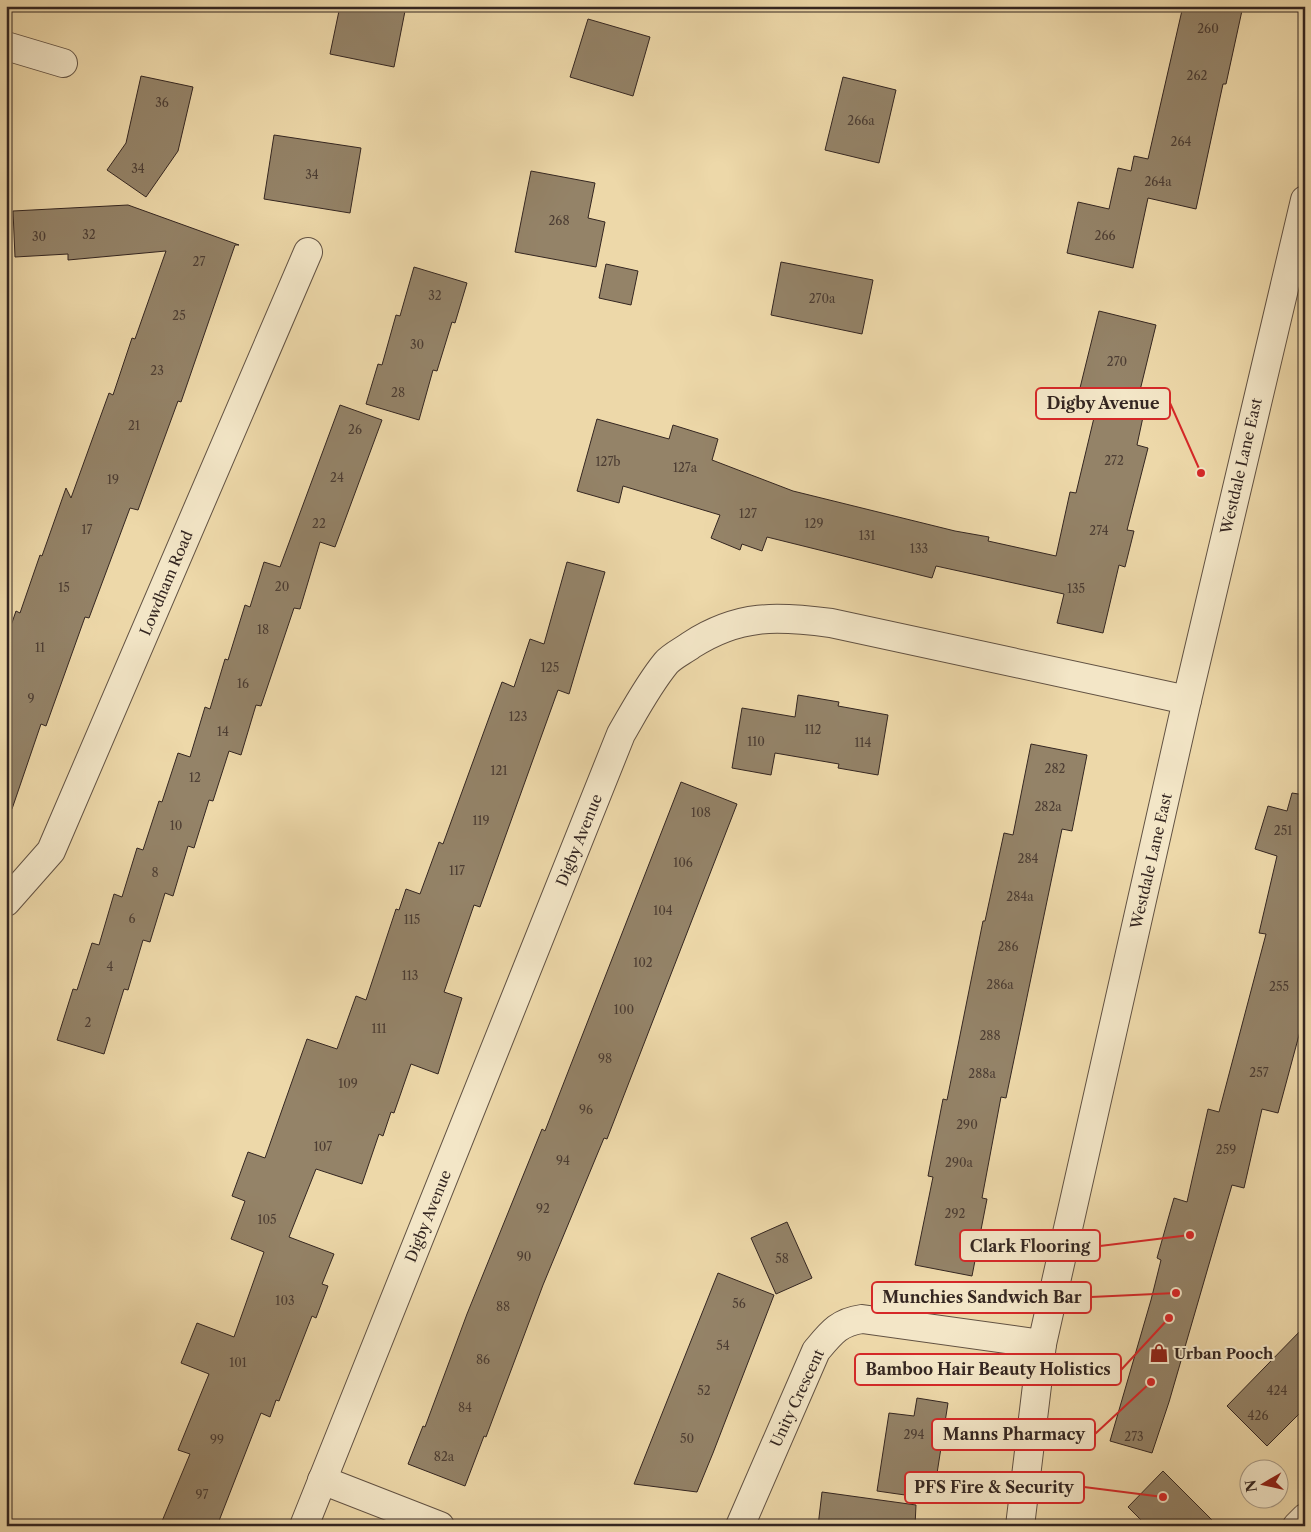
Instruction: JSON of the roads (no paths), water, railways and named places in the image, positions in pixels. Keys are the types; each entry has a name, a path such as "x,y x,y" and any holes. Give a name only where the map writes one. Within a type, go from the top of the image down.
{"street":[{"path":"6,46 63,63"},
{"name":"Westdale Lane East","path":"1020,1526 1042,1344 1187,700 1305,200"},
{"name":"Lowdham Road","path":"6,902 51,851 308,252"},
{"name":"Digby Avenue","path":"304,1526 621,734 646,691 668,661 708,634 748,620 790,618 831,623 1187,700"},
{"name":"Unity Crescent","path":"740,1526 816,1351 831,1332 847,1321 862,1319 1042,1344"},
{"path":"322,1480 440,1526"},
{"path":"1297,1526 1305,1518"}],"place":[{"name":"Digby Avenue","path":"1201,473"},
{"name":"Clark Flooring","path":"1190,1235"},
{"name":"Munchies Sandwich Bar","path":"1176,1293"},
{"name":"Bamboo Hair Beauty Holistics","path":"1169,1318"},
{"name":"Urban Pooch","path":"1159,1353"},
{"name":"Manns Pharmacy","path":"1151,1382"},
{"name":"PFS Fire & Security","path":"1163,1497"}]}
